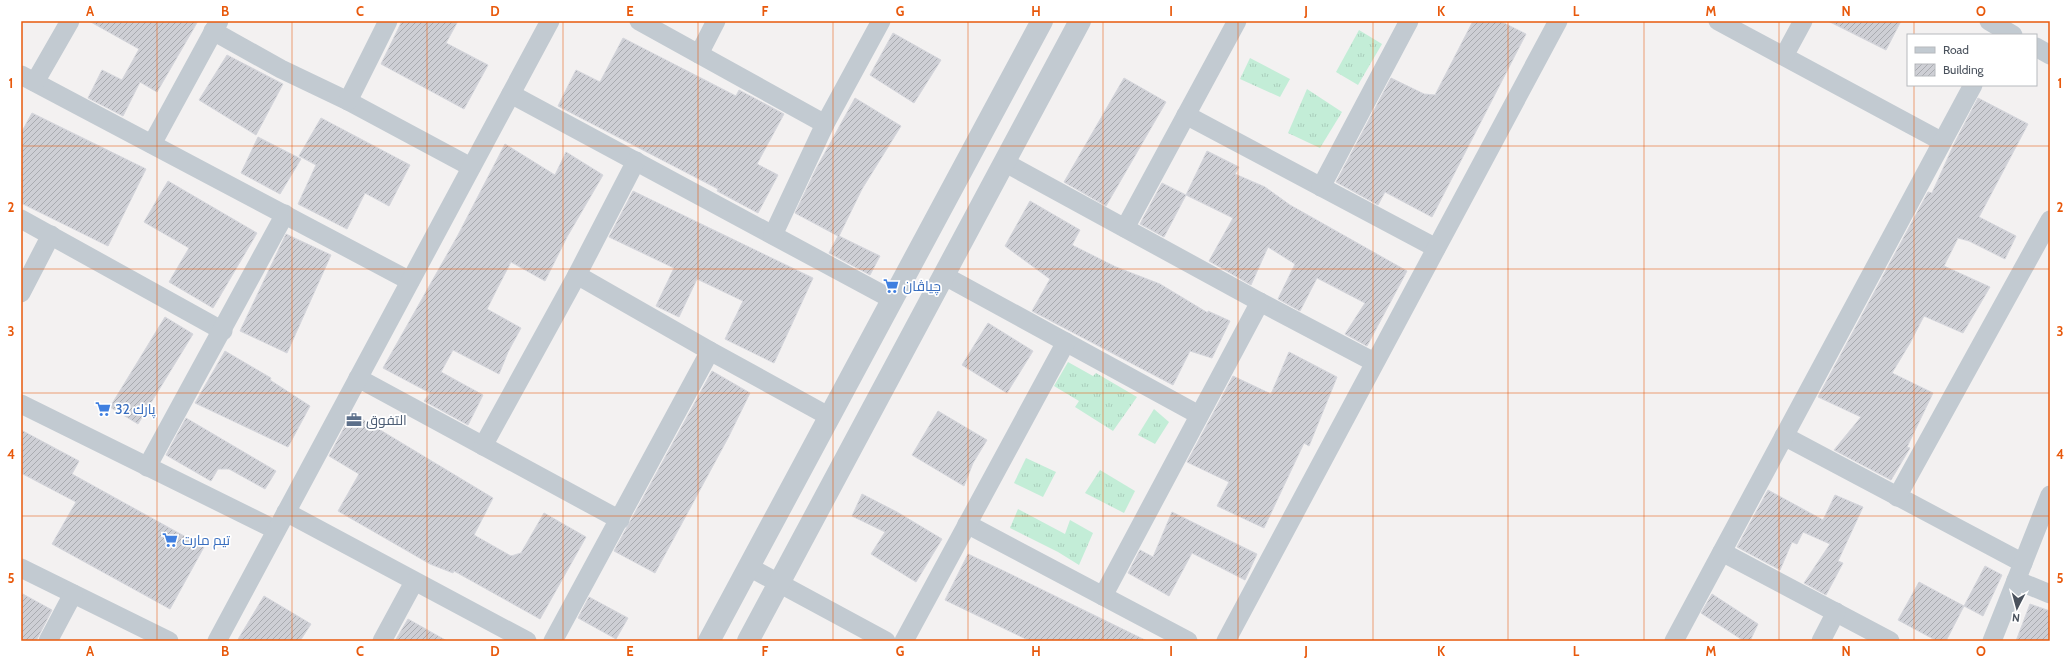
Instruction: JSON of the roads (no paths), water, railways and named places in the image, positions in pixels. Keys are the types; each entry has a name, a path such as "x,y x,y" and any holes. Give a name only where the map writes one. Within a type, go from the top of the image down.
{"street":[{"path":"70,21 28,78 410,281"},
{"path":"348,101 388,21"},
{"path":"217,641 550,21"},
{"path":"639,21 825,124"},
{"path":"699,54 716,21"},
{"path":"774,235 825,124 881,21"},
{"path":"709,641 1042,21"},
{"path":"748,641 1080,21"},
{"path":"1125,228 1237,21"},
{"path":"1321,187 1410,21"},
{"path":"1226,641 1374,362 1558,21"},
{"path":"1718,21 1941,140"},
{"path":"1784,56 1803,21"},
{"path":"152,144 216,26 281,69 348,101 472,167"},
{"path":"2037,48 2050,55"},
{"path":"1674,641 1941,140 1972,86"},
{"path":"511,94 893,300"},
{"path":"1186,115 1436,248"},
{"path":"483,446 577,275 636,161"},
{"path":"1004,162 1260,302 1374,362"},
{"path":"147,467 285,214"},
{"path":"21,219 222,331"},
{"path":"1897,497 2050,220"},
{"path":"21,292 51,235"},
{"path":"577,275 830,417"},
{"path":"943,275 1199,415"},
{"path":"1103,596 1260,302"},
{"path":"904,641 1066,342"},
{"path":"553,641 620,520 710,351"},
{"path":"358,378 620,520"},
{"path":"21,404 276,530"},
{"path":"1784,436 1897,497 2019,571 2050,594"},
{"path":"1992,641 2050,495"},
{"path":"286,512 414,582 527,641"},
{"path":"968,524 1188,641"},
{"path":"1722,552 1890,641"},
{"path":"749,567 886,641"},
{"path":"21,568 169,641"},
{"path":"382,641 414,582"},
{"path":"48,641 73,594"},
{"path":"1821,641 1836,612"}],"place":[{"name":"چياڤان","path":"891,286"},
{"name":"32 پارك","path":"103,409"},
{"name":"التفوق","path":"354,420"},
{"name":"تيم مارت","path":"170,540"}]}
